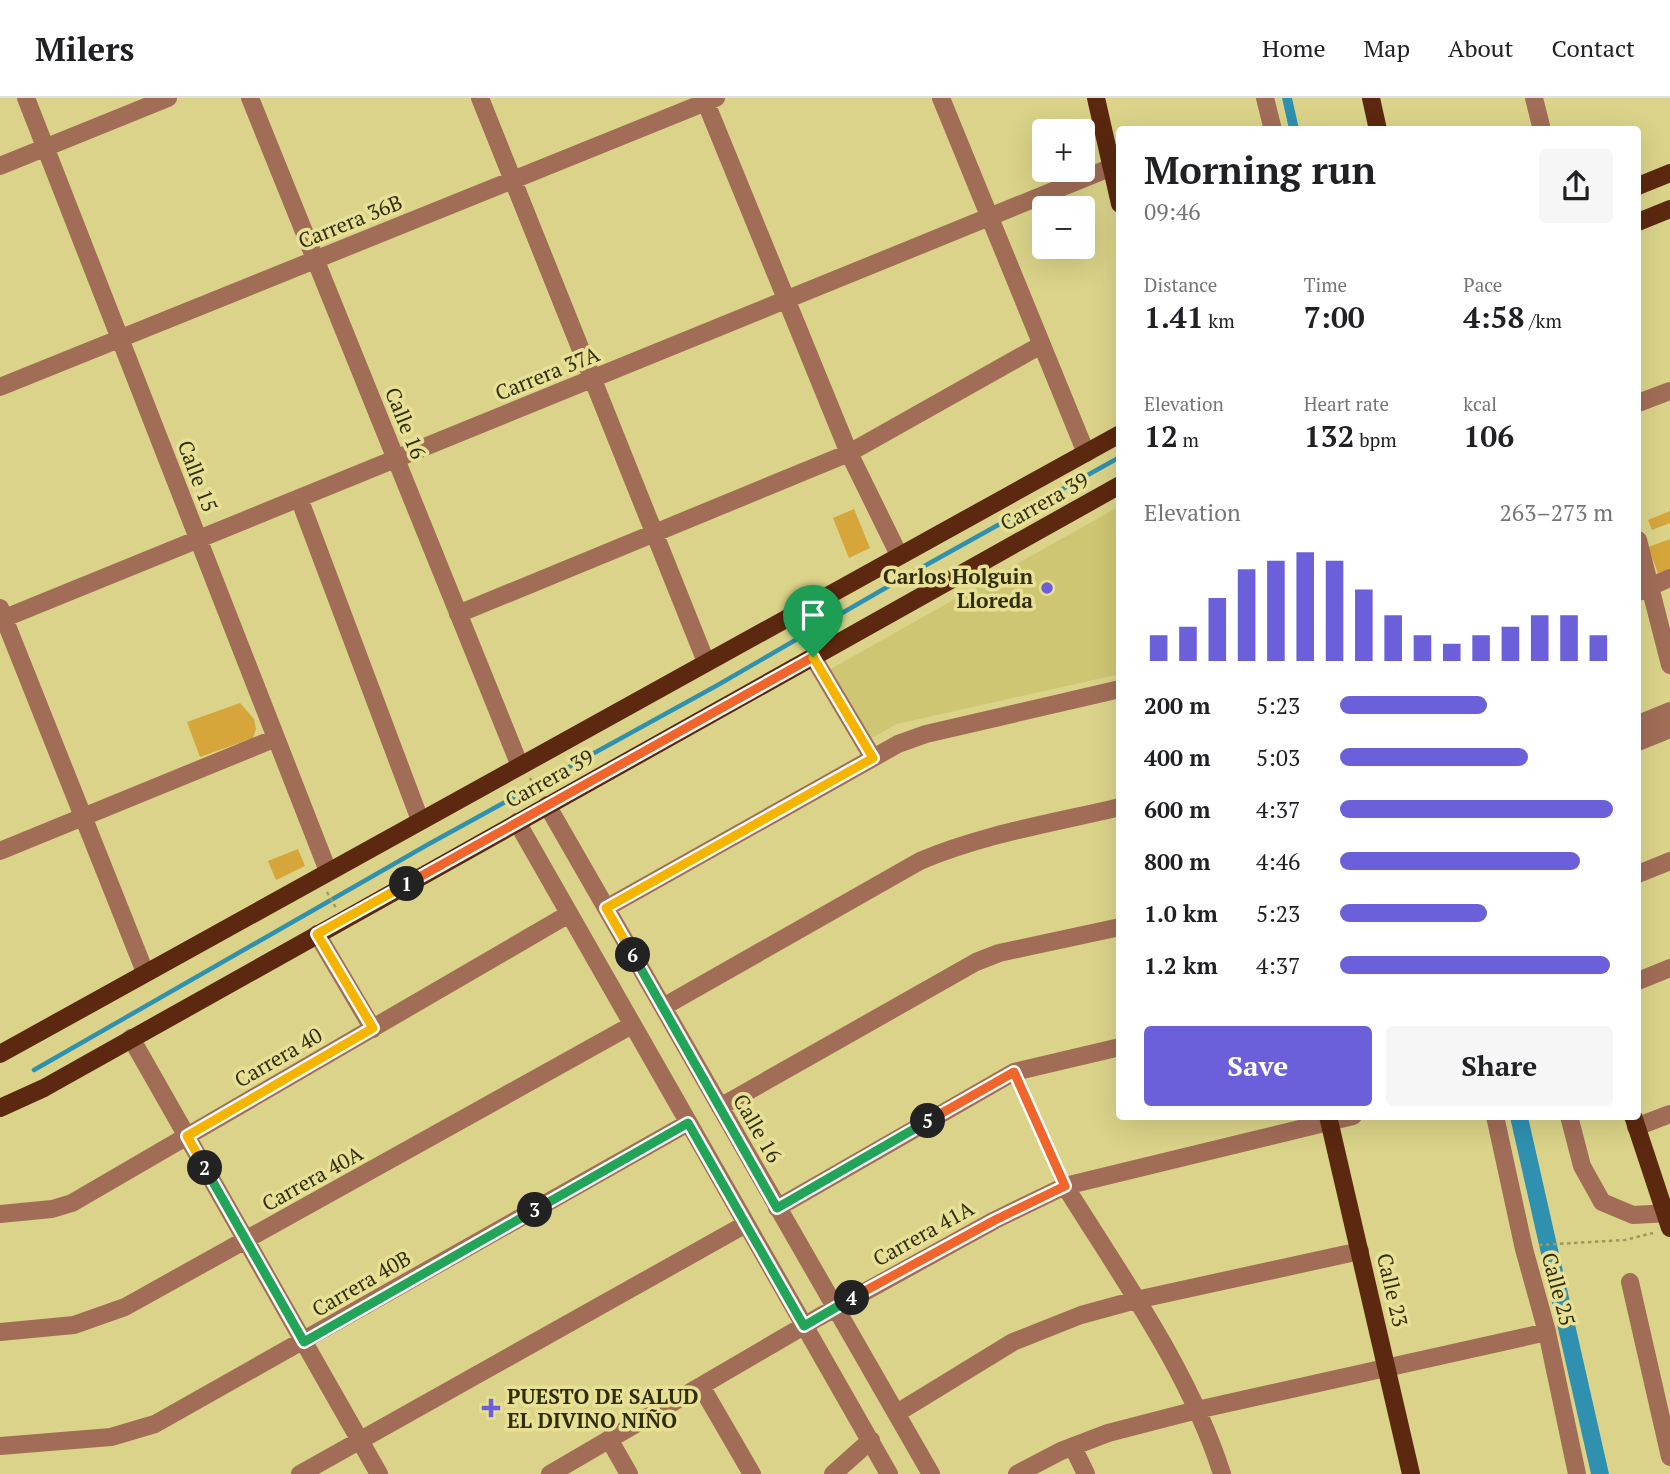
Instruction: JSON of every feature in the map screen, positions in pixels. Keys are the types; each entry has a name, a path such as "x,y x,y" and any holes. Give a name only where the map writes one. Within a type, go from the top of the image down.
{"main road":[{"path":"1096,98 1116,186"},
{"path":"1371,98 1377,126"},
{"path":"1641,186 1670,173"},
{"path":"1641,221 1670,209"},
{"name":"Carrera 39","path":"0,1054 145,972 326,879 420,820 523,769 706,662 1116,436"},
{"name":"Carrera 39","path":"0,1108 44,1088 517,822 545,802 813,657 1116,487"},
{"name":"Calle 23","path":"1329,1120 1388,1368 1410,1474"},
{"path":"1635,1122 1666,1222"}],"street":[{"name":"Calle 15","path":"26,98 276,738 326,879"},
{"path":"0,166 168,98"},
{"name":"Calle 16","path":"250,98 523,769"},
{"path":"480,98 706,662"},
{"path":"941,98 1086,453"},
{"path":"1265,98 1272,126"},
{"path":"1534,98 1541,126"},
{"path":"709,99 849,453 899,555"},
{"name":"Carrera 36B","path":"0,387 709,99"},
{"name":"Carrera 37A","path":"1,615 198,540 1112,167"},
{"path":"458,614 849,453 1041,345"},
{"path":"1641,402 1670,391"},
{"path":"299,498 420,820"},
{"path":"1641,564 1644,589 1670,665"},
{"path":"1644,589 1670,578"},
{"path":"1,615 145,972"},
{"path":"813,657 873,758"},
{"path":"606,908 898,744 926,734 1116,690"},
{"path":"1641,723 1670,711"},
{"path":"1641,741 1670,729"},
{"path":"0,851 276,738"},
{"name":"Calle 16","path":"545,802 931,1474"},
{"path":"663,1007 920,861 958,846 1116,808"},
{"path":"517,822 889,1474"},
{"path":"1641,873 1670,861"},
{"name":"Carrera 40","path":"0,1214 52,1209 72,1203 569,914"},
{"path":"720,1107 976,962 999,953 1116,928"},
{"path":"317,934 373,1028"},
{"path":"1641,980 1670,968"},
{"name":"Carrera 40A","path":"0,1332 74,1325 125,1307 632,1025"},
{"path":"131,1038 379,1474"},
{"path":"777,1208 1014,1072 1116,1047"},
{"path":"1635,1122 1670,1114"},
{"name":"Carrera 41A","path":"550,1474 835,1308 995,1220 1065,1186 1329,1120"},
{"name":"Calle 25","path":"1496,1120 1524,1249 1547,1332 1577,1474"},
{"path":"1570,1120 1582,1166 1602,1202 1633,1215 1666,1222"},
{"name":"Carrera 40B","path":"0,1446 111,1437 155,1424 688,1123"},
{"path":"1065,1186 1166,1350 1207,1429 1222,1474"},
{"path":"300,1474 746,1224"},
{"path":"897,1413 1013,1342 1081,1315 1136,1300 1360,1251"},
{"path":"1630,1282 1670,1457"},
{"path":"1017,1474 1108,1433 1197,1410 1547,1332"},
{"path":"701,1386 752,1474"},
{"path":"609,1439 629,1474"},
{"path":"833,1474 871,1440"},
{"path":"1073,1447 1086,1474"}],"path":[{"path":"523,769 545,802"},
{"path":"326,879 341,918"},
{"path":"1014,1072 1065,1186"},
{"path":"1537,1245 1625,1240 1666,1222"}],"shaded area":[{"name":"Carlos Holguin Lloreda","path":"1116,508 1116,675 897,724 866,741 829,670"}],"water":[{"path":"1282,98 1292,98 1298,126 1288,126"},
{"path":"1511,1120 1529,1120 1609,1474 1591,1474"}],"building":[{"path":"854,509 870,548 849,558 833,518"},
{"path":"1670,511 1670,523 1652,530 1648,520"},
{"path":"1670,539 1670,569 1658,573 1648,547"},
{"path":"240,703 254,719 256,729 253,738 200,757 187,722"},
{"path":"298,849 305,866 276,880 268,861"}],"waterway":[{"path":"34,1070 427,845 716,686 1116,459"}],"place":[{"name":"Carlos Holguin Lloreda","path":"1047,588"},
{"name":"PUESTO DE SALUD EL DIVINO NIÑO","path":"491,1408"}],"route":[{"path":"813,657 873,758 606,908 777,1208 1014,1072 1065,1186 995,1220 804,1326 688,1123 304,1342 187,1136 373,1028 317,934 813,657"}]}
